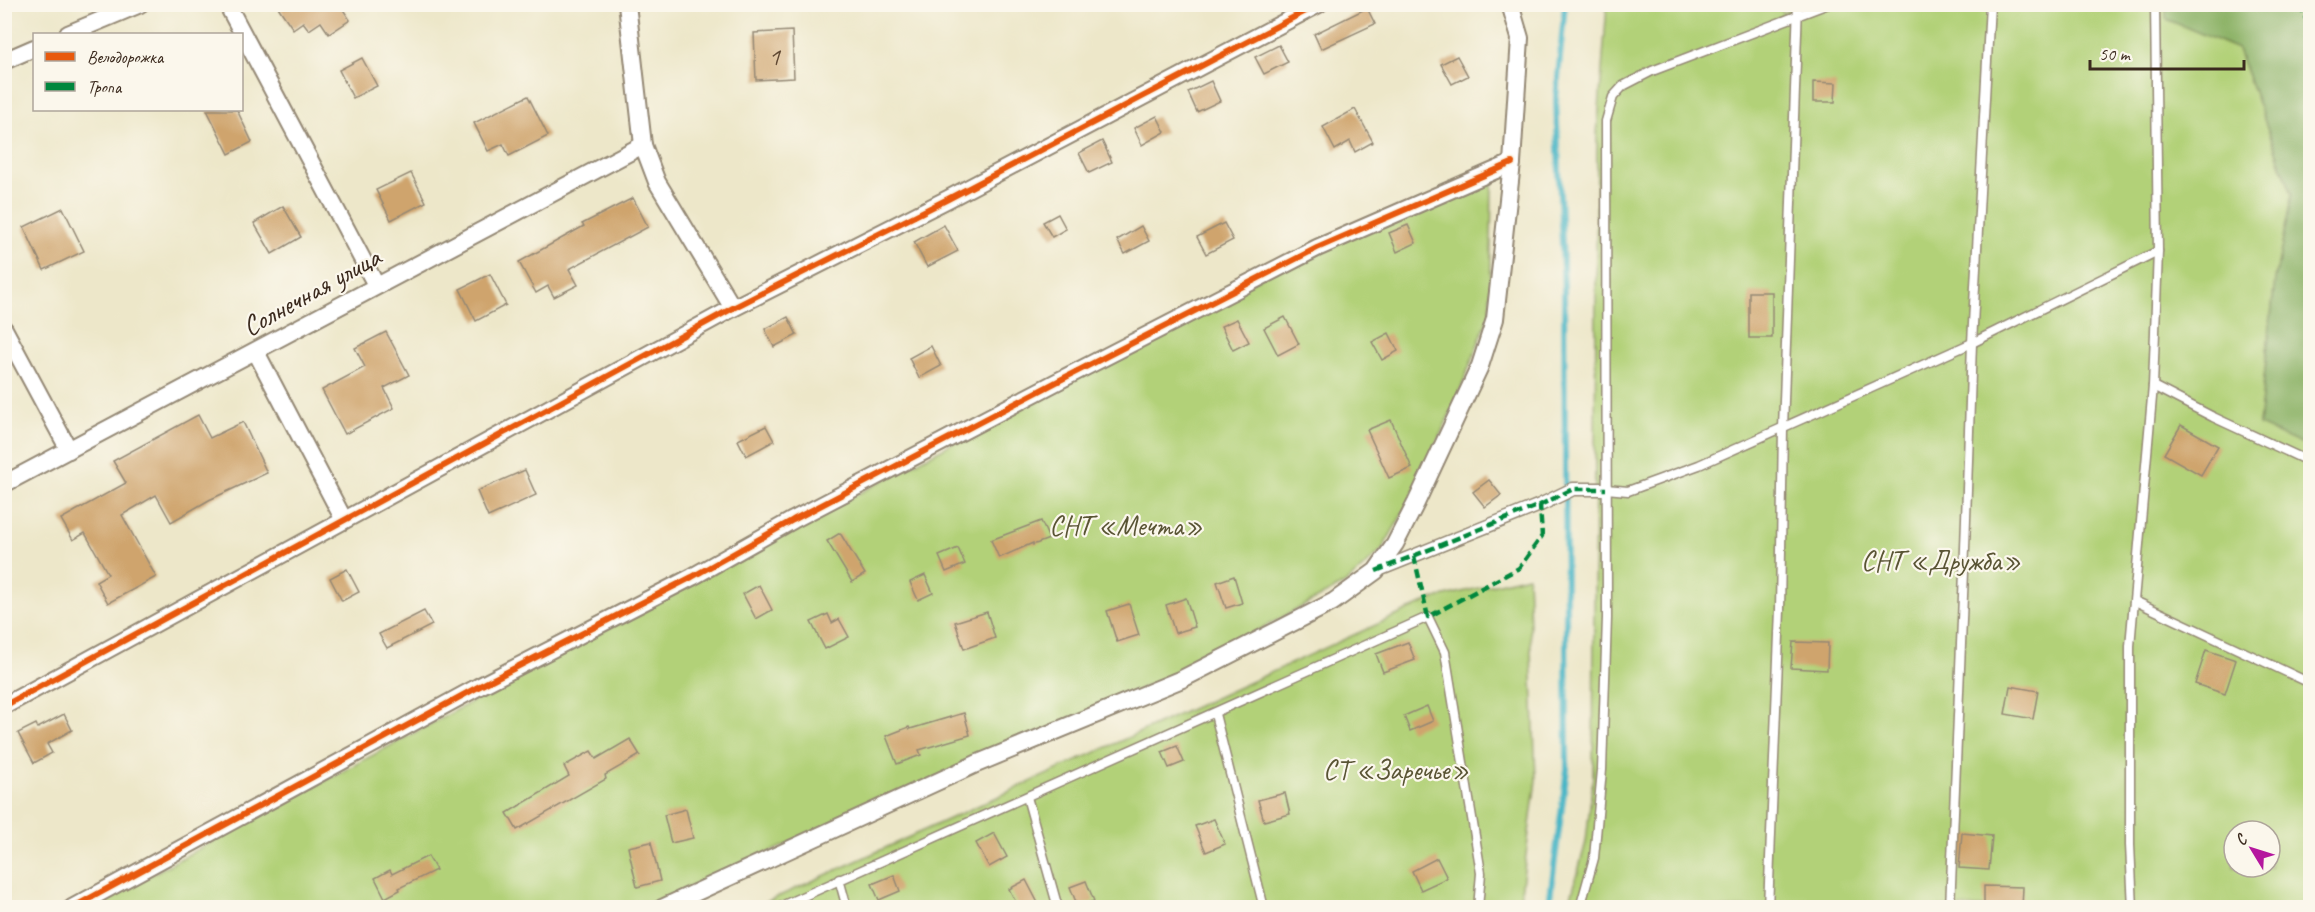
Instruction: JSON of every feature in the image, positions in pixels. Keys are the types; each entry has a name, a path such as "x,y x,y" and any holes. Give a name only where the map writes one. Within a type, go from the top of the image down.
{"street":[{"path":"70,33 140,4"},
{"path":"227,4 242,33"},
{"path":"627,4 643,145 657,182 733,308"},
{"path":"4,706 733,308 948,199 1319,4"},
{"path":"1376,571 1395,544 1416,503 1480,366 1495,319 1512,163 1520,38 1510,4"},
{"path":"243,34 376,285"},
{"path":"4,61 33,48"},
{"name":"Солнечная улица","path":"4,484 643,145"},
{"path":"72,908 478,687 692,577 793,520 1085,368 1317,248 1512,163"},
{"path":"4,329 69,450"},
{"path":"256,352 344,520"},
{"path":"662,908 976,764 1182,679 1333,602 1376,571 1540,505 1573,489 1606,489"}],"lane":[{"path":"1768,908 1780,610 1783,429 1798,4"},
{"path":"1580,908 1594,858 1602,770 1607,618 1606,121 1613,97 1623,86 1652,71 1828,4"},
{"path":"1950,908 1972,343 1990,4"},
{"path":"2133,908 2130,845 2130,646 2153,386 2158,251 2155,4"},
{"path":"1606,489 1628,490 1699,465 1783,429 1972,343 2158,251"},
{"path":"2153,386 2310,462"},
{"path":"2135,601 2310,682"},
{"path":"777,908 1428,617 1445,652 1481,873 1478,908"},
{"path":"1215,714 1264,908"},
{"path":"1027,797 1058,908"},
{"path":"838,879 847,908"}],"green space":[{"name":"СНТ «Дружба»","path":"1780,4 1782,13 1803,4 2166,5 2167,19 2238,49 2292,194 2275,280 2259,424 2310,448 2310,907 1568,908 1586,842 1593,776 1597,135 1607,5"},
{"path":"2166,5 2310,5 2310,448 2259,425 2275,280 2292,194 2238,49 2166,19"},
{"name":"СНТ «Мечта»","path":"1492,179 1490,313 1456,401 1408,504 1381,551 1346,583 1190,667 645,907 89,908 1283,265"},
{"name":"СТ «Заречье»","path":"1528,576 1536,780 1519,907 753,908 1433,599"}],"building":[{"path":"276,4 348,4 342,8 350,20 329,34 321,22 309,30 303,22 293,29"},
{"path":"1367,8 1375,24 1321,49 1314,34"},
{"path":"792,31 794,78 756,80 754,33"},
{"path":"1279,45 1288,62 1264,74 1255,57"},
{"path":"1457,56 1468,76 1452,84 1441,64"},
{"path":"362,58 377,86 353,98 339,70"},
{"path":"1211,81 1220,101 1197,112 1188,92"},
{"path":"1813,82 1836,83 1835,102 1813,102"},
{"path":"528,96 548,136 509,156 503,144 488,151 474,123"},
{"path":"1355,109 1373,142 1355,152 1350,141 1335,150 1323,127"},
{"path":"208,111 237,111 252,142 229,154"},
{"path":"1157,116 1165,132 1142,145 1134,128"},
{"path":"1102,141 1112,162 1089,173 1079,153"},
{"path":"411,173 426,202 391,220 376,190"},
{"path":"633,198 648,227 569,269 578,285 554,297 548,286 536,293 519,262 584,226 582,224"},
{"path":"283,206 301,237 272,254 254,223"},
{"path":"63,208 84,251 44,270 24,227"},
{"path":"1058,214 1066,229 1052,237 1043,222"},
{"path":"1224,223 1233,240 1206,254 1197,237"},
{"path":"944,225 958,251 927,267 914,242"},
{"path":"1408,225 1416,243 1397,252 1389,233"},
{"path":"1141,226 1149,241 1125,254 1117,240"},
{"path":"490,274 506,305 476,321 460,289"},
{"path":"1749,292 1772,292 1772,338 1749,338"},
{"path":"788,317 797,335 774,347 765,329"},
{"path":"1285,317 1299,344 1278,355 1264,328"},
{"path":"1237,319 1249,342 1233,350 1221,326"},
{"path":"386,332 409,375 384,388 394,408 345,434 322,390 365,367 355,348"},
{"path":"1389,333 1398,351 1382,360 1372,342"},
{"path":"931,346 941,366 919,378 909,358"},
{"path":"198,415 210,438 243,422 267,473 209,500 171,522 156,495 122,515 156,577 108,603 96,581 108,574 85,533 73,540 61,519 126,483 113,461"},
{"path":"1391,420 1412,468 1389,478 1367,430"},
{"path":"2181,425 2218,446 2201,475 2164,454"},
{"path":"766,426 774,441 746,456 738,440"},
{"path":"525,470 536,495 488,517 477,491"},
{"path":"1489,480 1501,495 1485,507 1473,492"},
{"path":"1041,521 1049,539 1033,545 1033,543 999,558 991,540"},
{"path":"840,533 865,574 852,582 827,541"},
{"path":"958,548 965,564 946,572 939,556"},
{"path":"347,569 359,592 342,601 330,578"},
{"path":"925,575 933,593 918,600 910,582"},
{"path":"1234,576 1242,603 1226,608 1217,582"},
{"path":"759,585 772,610 756,619 743,594"},
{"path":"1186,598 1195,627 1175,633 1166,605"},
{"path":"1129,604 1139,635 1117,642 1107,611"},
{"path":"424,611 432,625 387,648 379,634"},
{"path":"987,612 995,638 964,649 955,622"},
{"path":"828,614 832,623 839,619 849,637 825,649 811,622"},
{"path":"1408,642 1415,660 1383,672 1376,654"},
{"path":"1793,642 1828,643 1827,670 1791,668"},
{"path":"2206,650 2236,660 2225,694 2195,684"},
{"path":"2010,686 2038,691 2033,719 2005,714"},
{"path":"1427,706 1433,721 1410,731 1404,716"},
{"path":"964,713 970,735 919,750 921,755 897,764 886,736 909,727 910,729"},
{"path":"64,714 72,730 47,744 52,753 34,763 18,733 36,724 38,728"},
{"path":"630,739 640,755 605,775 606,779 517,830 507,813 569,776 564,766 591,751 596,759"},
{"path":"1177,746 1184,762 1169,768 1162,752"},
{"path":"1285,793 1290,814 1264,821 1258,800"},
{"path":"686,809 693,838 671,843 664,815"},
{"path":"1214,819 1225,844 1206,852 1195,826"},
{"path":"994,833 1007,857 989,867 976,843"},
{"path":"1962,833 1992,836 1989,870 1959,868"},
{"path":"651,842 660,881 637,887 628,847"},
{"path":"428,856 436,870 399,888 400,890 385,898 375,878 390,870 392,874"},
{"path":"1437,858 1447,878 1421,890 1412,871"},
{"path":"894,875 900,891 879,900 872,884"},
{"path":"1026,880 1038,903 1029,908 1019,908 1009,889"},
{"path":"1086,881 1094,901 1078,907 1070,887"},
{"path":"1984,886 2023,887 2022,908 1984,908"}],"waterway":[{"path":"1546,908 1550,897 1567,769 1564,290 1556,99 1565,4"}],"marked path":[{"path":"2300,4 2310,29"},
{"path":"1376,571 1540,505 1573,489 1606,489"},
{"path":"1414,556 1428,617 1519,568 1542,536 1540,505"}],"cycle path":[{"path":"4,706 733,308 948,199 1319,4"},
{"path":"72,908 478,687 692,577 793,520 1064,378 1317,248 1512,163"}]}
